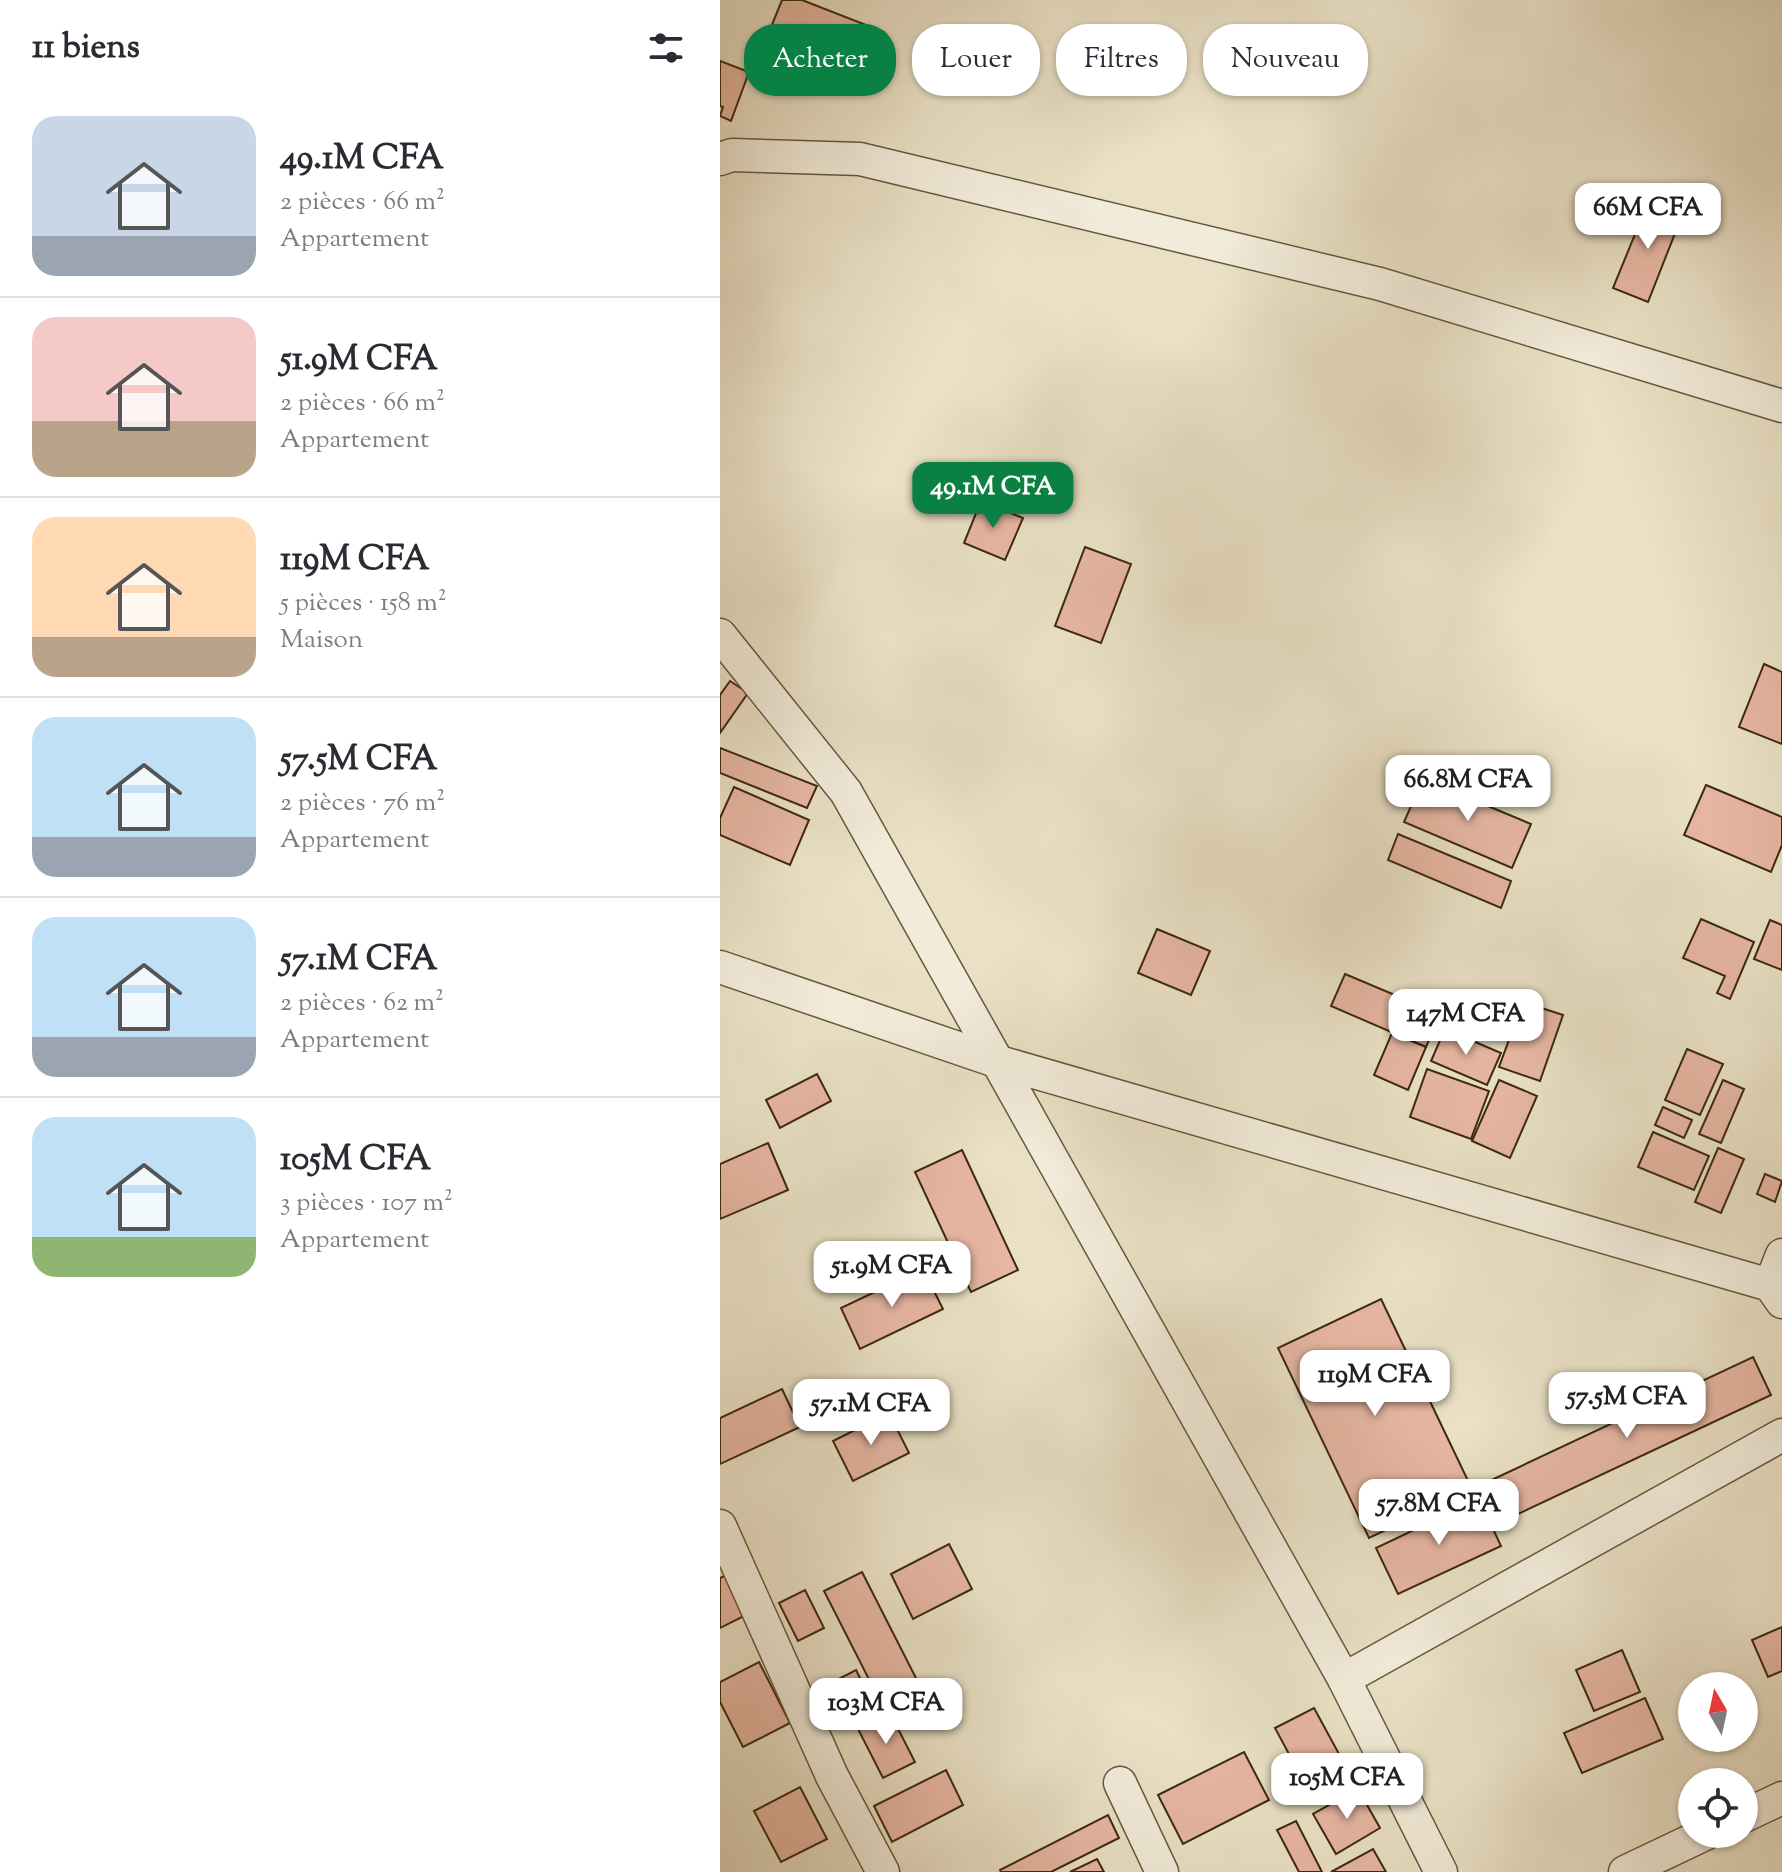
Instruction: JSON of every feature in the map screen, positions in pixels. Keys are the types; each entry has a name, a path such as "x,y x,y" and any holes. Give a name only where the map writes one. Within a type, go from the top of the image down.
{"street":[{"path":"720,159 732,155 860,159 1380,284 1782,406"},
{"path":"720,635 846,792 1344,1679 1441,1872"},
{"path":"720,967 996,1061 1776,1293 1782,1255"},
{"path":"1344,1679 1782,1435"},
{"path":"720,1526 832,1776 883,1872"},
{"path":"1120,1783 1162,1872"},
{"path":"1758,1809 1782,1798"},
{"path":"1625,1872 1678,1847"}],"building":[{"path":"782,0 802,0 864,24 772,24"},
{"path":"720,61 744,70 744,86 731,121 720,116 723,107 720,106"},
{"path":"1649,200 1683,213 1648,302 1613,288"},
{"path":"981,501 1023,518 1005,560 964,543"},
{"path":"1085,547 1131,564 1101,643 1055,626"},
{"path":"1764,664 1782,672 1782,744 1739,727"},
{"path":"730,681 748,693 720,733 720,695"},
{"path":"720,748 817,786 807,808 720,773"},
{"path":"1423,779 1531,824 1512,868 1404,822"},
{"path":"1706,785 1782,817 1782,845 1771,872 1684,835"},
{"path":"734,787 809,820 790,865 720,835 720,818"},
{"path":"1398,834 1511,881 1501,908 1388,860"},
{"path":"1701,919 1754,942 1730,999 1717,993 1725,976 1683,958"},
{"path":"1770,920 1782,925 1782,970 1754,959"},
{"path":"1157,929 1210,951 1191,995 1138,973"},
{"path":"1345,974 1440,1014 1426,1047 1331,1006"},
{"path":"1523,1002 1563,1015 1540,1081 1499,1067"},
{"path":"1445,1029 1501,1053 1487,1085 1431,1061"},
{"path":"1392,1033 1426,1047 1408,1090 1374,1075"},
{"path":"1687,1049 1723,1064 1700,1115 1665,1100"},
{"path":"1427,1069 1489,1091 1471,1139 1410,1117"},
{"path":"817,1074 831,1101 780,1128 766,1100"},
{"path":"1499,1080 1537,1096 1510,1158 1472,1141"},
{"path":"1723,1080 1744,1089 1721,1143 1699,1134"},
{"path":"1663,1107 1692,1120 1684,1138 1655,1125"},
{"path":"1653,1132 1709,1156 1694,1190 1638,1167"},
{"path":"768,1143 788,1190 720,1219 720,1164"},
{"path":"1718,1148 1744,1159 1721,1213 1695,1202"},
{"path":"962,1150 1018,1270 971,1292 915,1172"},
{"path":"1765,1174 1782,1181 1775,1202 1757,1194"},
{"path":"923,1269 943,1309 860,1349 841,1308"},
{"path":"1381,1299 1472,1489 1369,1538 1278,1348"},
{"path":"1753,1357 1771,1395 1501,1522 1483,1484"},
{"path":"782,1389 800,1427 720,1464 720,1418"},
{"path":"889,1413 909,1453 853,1481 833,1441"},
{"path":"1479,1499 1501,1546 1398,1594 1376,1548"},
{"path":"949,1544 972,1589 913,1619 891,1574"},
{"path":"862,1572 918,1682 880,1701 824,1591"},
{"path":"728,1574 748,1614 720,1628 720,1578"},
{"path":"805,1590 824,1628 798,1641 779,1603"},
{"path":"1782,1627 1782,1671 1768,1677 1752,1640"},
{"path":"1622,1650 1640,1692 1594,1711 1576,1670"},
{"path":"759,1662 790,1723 743,1747 720,1702 720,1682"},
{"path":"856,1670 874,1706 847,1720 829,1684"},
{"path":"1645,1698 1663,1739 1582,1773 1564,1733"},
{"path":"1314,1708 1351,1776 1312,1797 1275,1728"},
{"path":"890,1713 915,1762 883,1778 858,1729"},
{"path":"1244,1752 1269,1800 1183,1844 1158,1795"},
{"path":"946,1770 963,1805 892,1842 874,1806"},
{"path":"800,1787 827,1839 781,1862 754,1811"},
{"path":"1358,1789 1380,1828 1336,1854 1313,1814"},
{"path":"1108,1815 1119,1838 1051,1872 1001,1872 1000,1870"},
{"path":"1296,1821 1322,1872 1299,1872 1277,1830"},
{"path":"1373,1849 1386,1872 1331,1872"},
{"path":"1097,1859 1104,1872 1070,1872"}]}
